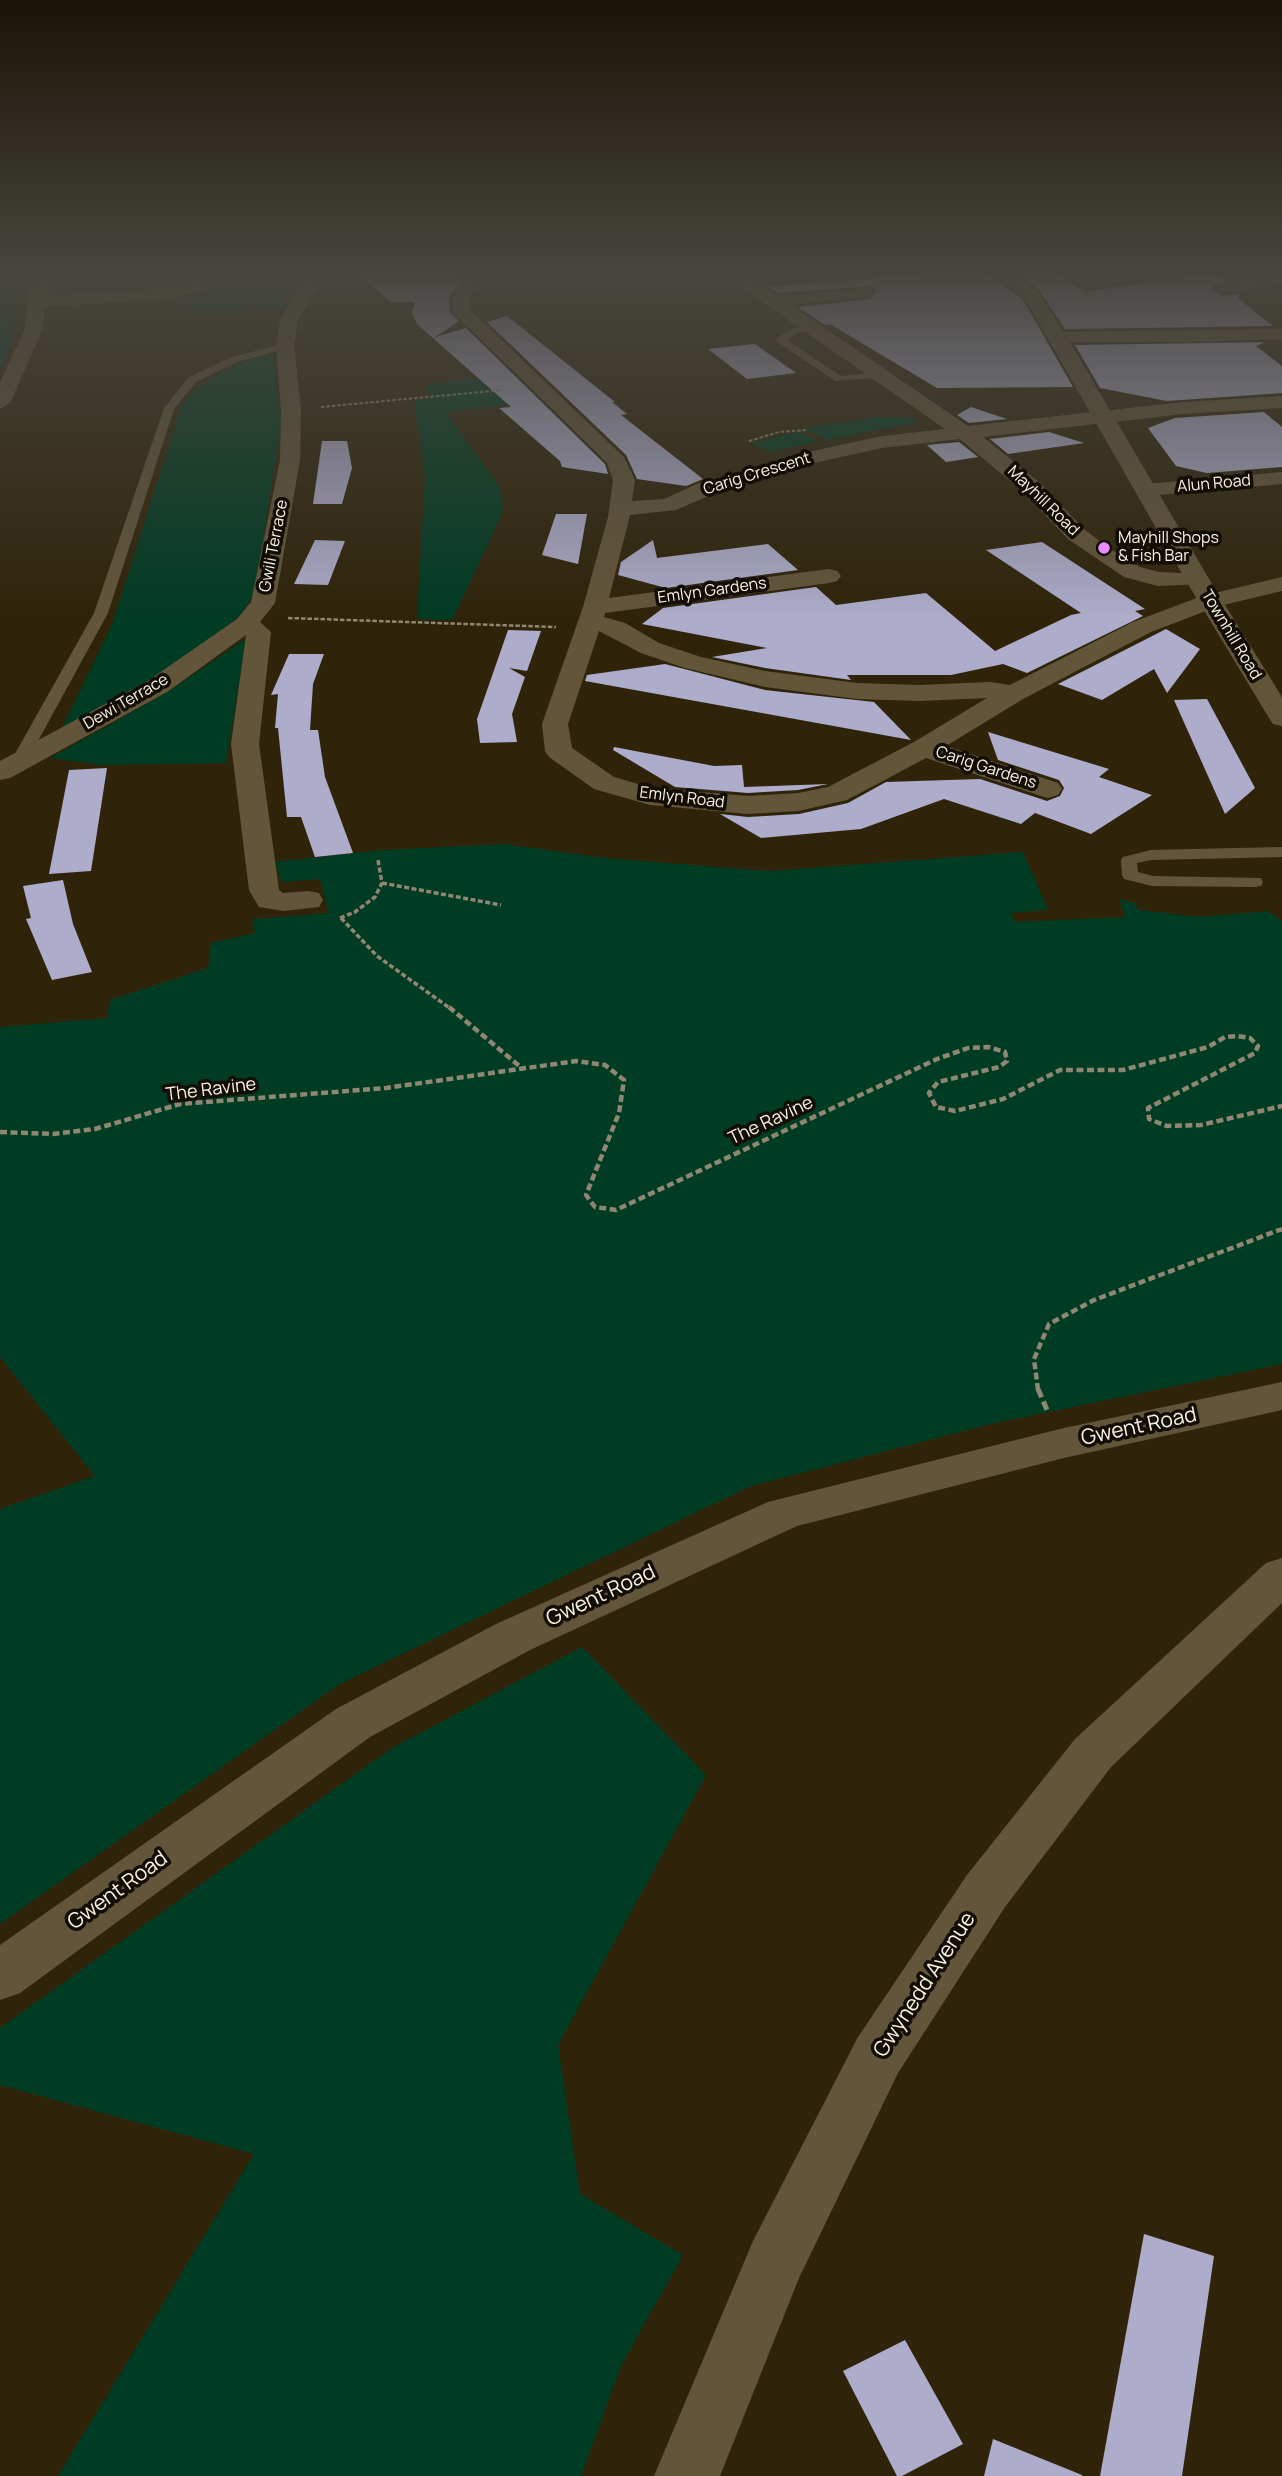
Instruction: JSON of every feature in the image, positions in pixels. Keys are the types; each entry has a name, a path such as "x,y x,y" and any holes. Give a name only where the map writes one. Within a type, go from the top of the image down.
{"street":[{"name":"Gwili Terrace","path":"249,620 263,603 290,460 288,388"},
{"name":"Emlyn Road","path":"541,388 617,461 624,480 621,509 591,619 555,724 559,751 604,783 650,796 748,805 798,802 837,794 924,748 1014,693 1142,628 1211,601 1282,584"},
{"name":"Mayhill Road","path":"898,388 986,448 1031,487 1076,534 1102,554 1132,572 1158,579 1197,579"},
{"name":"Townhill Road","path":"1087,388 1197,579 1282,718"},
{"name":"Carig Crescent","path":"621,509 668,505 705,489 813,457 882,442 1183,408 1282,402"},
{"name":"Alun Road","path":"1146,490 1282,478"},
{"name":"Emlyn Gardens","path":"591,619 829,576"},
{"path":"591,619 615,628 650,648 694,663 765,679 857,691 920,693 990,690 1014,693"},
{"name":"Dewi Terrace","path":"10,767 158,687 249,620"},
{"path":"249,620 259,632 245,744 264,890 270,900 308,900"},
{"name":"Carig Gardens","path":"924,748 1048,789"},
{"path":"0,803 10,767"},
{"name":"Gwent Road","path":"0,1976 353,1723 513,1637 784,1513 1064,1443 1282,1396"},
{"name":"Gwynedd Avenue","path":"687,2476 775,2262 878,2055 986,1891 1093,1753 1282,1575"}],"lane":[{"path":"10,767 101,613 169,408 186,388"},
{"path":"1255,882 1152,881 1130,875 1129,860 1152,855 1282,852"}],"path":[{"path":"290,410 523,388"},
{"path":"249,620 591,619"},
{"path":"382,883 501,905"},
{"path":"341,918 377,956 456,1012 523,1070"},
{"name":"The Ravine","path":"0,1132 53,1134 95,1129 180,1104 386,1088 576,1061 605,1065 624,1080 619,1113 586,1195 594,1207 616,1210 937,1059 968,1048 988,1047 1005,1052 1007,1060 999,1067 939,1082 929,1093 936,1107 955,1111 1003,1099 1060,1070 1123,1070 1208,1047 1225,1038 1237,1036 1250,1038 1258,1046 1255,1053 1148,1108 1149,1119 1167,1126 1201,1125 1282,1106"},
{"path":"1064,1443 1039,1394 1034,1359 1049,1324 1094,1300 1282,1229"}],"green space":[{"path":"198,388 277,388 281,422 252,597 242,614 213,638 148,681 61,730 113,622 182,405"},
{"path":"427,388 525,388 539,401 446,412 500,488 503,512 452,620 417,619 425,475 414,401 433,398"},
{"path":"879,417 911,418 918,423 826,440 803,428"},
{"path":"798,432 818,441 771,452 750,443"},
{"path":"246,639 226,763 102,765 50,758 164,694"},
{"path":"505,844 604,858 770,871 1023,852 1048,910 1011,913 1015,922 1126,917 1119,899 1135,903 1139,910 1200,917 1268,911 1282,921 1282,1364 995,1423 751,1486 338,1685 0,1924 0,1509 95,1476 0,1357 0,1027 107,1018 110,1000 208,968 211,943 255,933 252,919 329,913 320,879 282,882 275,862 383,850"},
{"path":"582,1647 706,1775 558,2045 580,2194 683,2255 621,2366 581,2476 58,2476 254,2154 0,2085 0,2028 392,1748"}],"building":[{"path":"489,388 527,388 605,464 608,474 562,467 560,461 499,408 511,407"},
{"path":"556,388 597,388 627,414 621,415 703,479 686,486 637,479 626,455"},
{"path":"1100,388 1282,388 1282,393 1167,401"},
{"path":"971,407 1007,419 969,423 957,415"},
{"path":"1264,412 1282,427 1282,467 1207,473 1176,466 1148,428 1175,418"},
{"path":"1049,432 1084,443 1008,454 990,439"},
{"path":"322,441 347,441 352,468 342,504 313,504"},
{"path":"959,442 978,457 946,462 927,445"},
{"path":"556,514 587,514 578,564 542,555"},
{"path":"315,540 345,541 328,585 294,584"},
{"path":"653,540 657,558 768,544 798,570 666,588 618,575 621,562"},
{"path":"1042,542 1145,609 1135,611 1143,616 1027,673 1003,664 951,675 847,675 851,680 765,668 712,657 767,648 642,624 663,608 816,587 836,605 926,593 995,651 1071,615 1081,613 986,550"},
{"path":"1166,629 1200,649 1167,693 1154,669 1102,700 1058,684"},
{"path":"508,630 541,631 527,671 509,668 525,677 512,714 517,742 480,743 477,719"},
{"path":"289,654 324,654 313,684 310,730 318,730 325,777 353,853 315,857 301,817 287,817 278,728 275,728 278,694 271,695"},
{"path":"665,664 765,690 874,702 911,740 585,681 587,675"},
{"path":"1207,699 1255,788 1225,814 1174,700"},
{"path":"988,732 1109,769 1099,777 1152,795 1091,834 1035,813 1021,824 944,799 861,829 761,838 720,814 748,817 799,814 848,803 886,782 980,779 1047,801 1060,796 1064,788 1059,780 998,760"},
{"path":"614,747 714,766 742,765 744,787 828,784 798,790 748,793 675,787 613,750"},
{"path":"107,768 91,871 49,874 69,770"},
{"path":"63,880 73,924 92,972 52,980 26,919 31,918 23,886"},
{"path":"1144,2234 1214,2256 1182,2476 1100,2476"},
{"path":"905,2340 963,2444 902,2476 897,2476 843,2371"},
{"path":"993,2439 1082,2475 1082,2476 984,2476"}],"place":[{"name":"Mayhill Shops & Fish Bar","path":"1104,548"}]}
